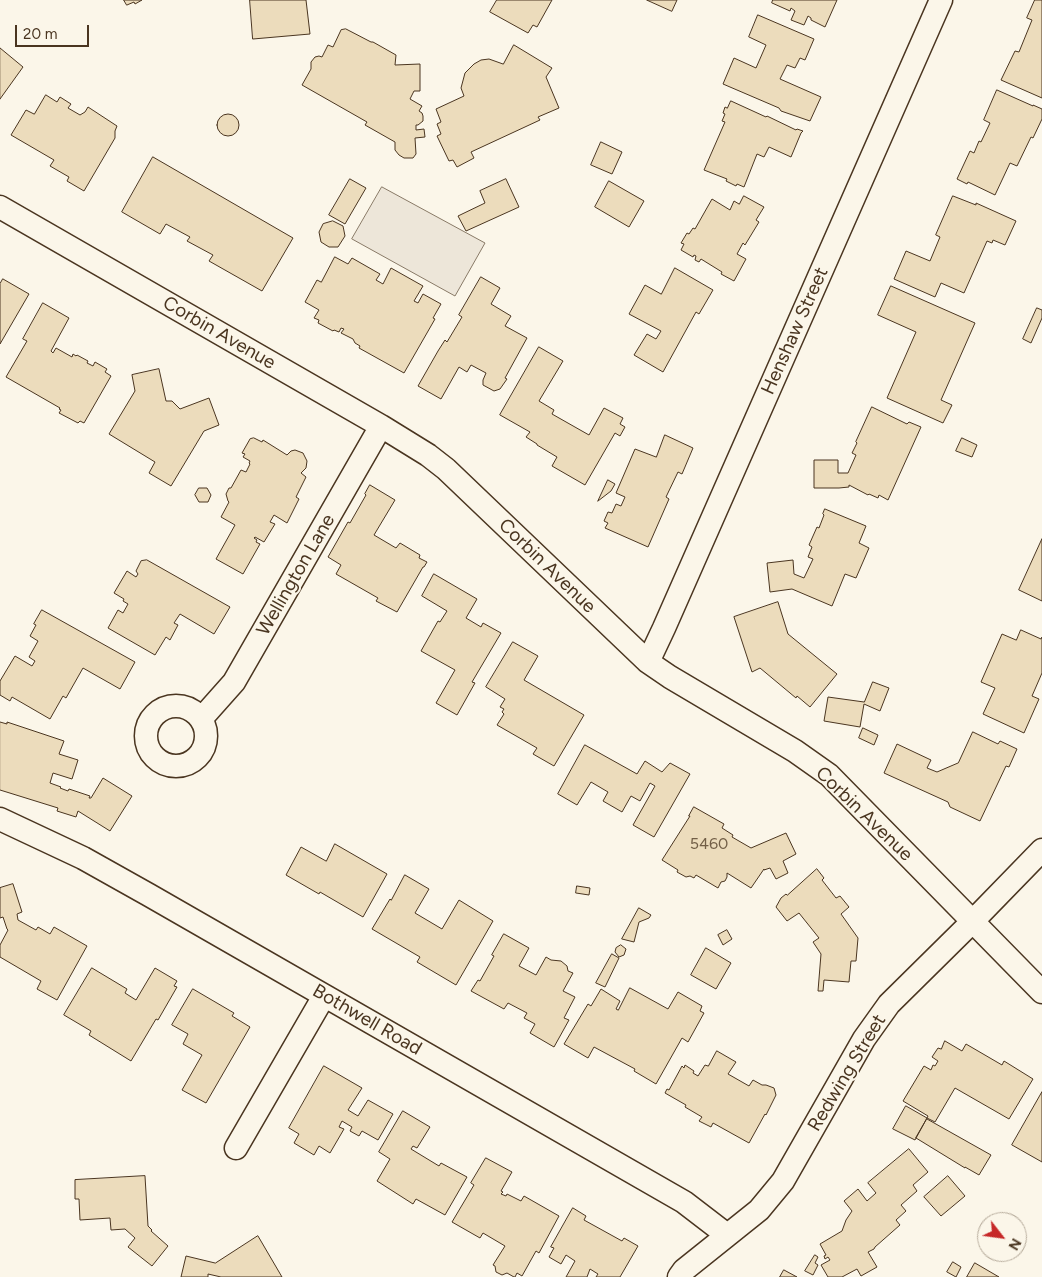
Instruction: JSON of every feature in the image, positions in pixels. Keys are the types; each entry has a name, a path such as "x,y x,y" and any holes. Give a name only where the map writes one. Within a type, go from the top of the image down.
{"street":[{"name":"Henshaw Street","path":"648,662 941,0"},
{"name":"Corbin Avenue","path":"0,207 382,426 428,455 446,469 648,662 795,751 829,776 1042,992"},
{"name":"Wellington Lane","path":"202,718 234,682 382,426"},
{"name":"Bothwell Road","path":"0,819 83,858 149,895 684,1202 727,1235"},
{"name":"Redwing Street","path":"679,1277 684,1270 759,1210 783,1181 864,1039 889,1004 1042,850"},
{"path":"236,1148 324,996"}],"shaded area":[{"path":"382,187 485,243 455,296 352,239"}],"building":[{"path":"124,0 142,0 135,4 134,2 127,5"},
{"path":"250,0 306,0 310,34 253,39"},
{"path":"497,0 552,0 537,27 533,25 528,33 490,12"},
{"path":"647,0 677,0 672,11"},
{"path":"773,0 837,0 825,27 811,20 808,16 804,25 791,20 795,11 791,8 790,11 772,3"},
{"path":"1035,0 1042,0 1042,98 1001,80 1015,51 1019,52 1032,20 1027,18"},
{"path":"758,15 814,39 805,60 800,58 795,68 787,65 780,79 821,97 810,121 781,111 779,108 723,84 734,58 756,68 766,45 749,37"},
{"path":"346,29 396,55 395,65 420,64 420,91 414,91 410,99 422,106 419,111 422,113 423,121 416,125 416,130 424,129 425,137 415,138 416,154 413,158 404,158 399,155 395,150 395,142 365,125 367,122 302,85 311,69 311,62 315,57 322,57 328,45 333,47 341,30"},
{"path":"514,45 552,68 546,77 559,108 538,117 540,120 471,152 474,158 457,167 453,160 449,161 437,136 441,134 437,124 441,122 436,109 464,96 461,88 465,73 474,64 481,60 489,59 503,64"},
{"path":"0,48 23,67 0,99"},
{"path":"997,90 1042,109 1042,119 1017,166 1010,163 995,195 968,182 967,184 957,179 970,151 974,153 990,123 984,120"},
{"path":"46,95 57,102 60,97 71,104 68,108 80,115 88,107 117,126 115,138 84,191 67,181 69,177 50,166 54,160 11,135 26,110 34,114"},
{"path":"731,101 796,130 803,131 791,157 769,147 764,157 757,154 744,187 737,184 736,186 726,181 727,179 704,170 725,122 722,121 725,107 727,108"},
{"path":"228,114 238,121 239,125 232,135 228,136 218,129 217,125 224,115"},
{"path":"601,142 622,152 612,174 591,165"},
{"path":"153,157 293,238 262,291 209,261 213,255 187,241 190,237 166,224 160,234 122,212"},
{"path":"350,179 366,188 345,224 329,215"},
{"path":"506,179 519,207 466,231 458,216 485,203 480,191"},
{"path":"609,181 644,201 629,227 595,207"},
{"path":"744,196 764,207 756,220 759,222 737,254 746,259 734,281 701,259 699,262 695,260 696,256 694,255 693,257 681,250 684,244 681,243 687,233 689,234 693,228 695,229 712,199 730,210 734,201 739,204"},
{"path":"953,196 976,205 976,203 1016,221 1005,245 993,240 992,243 987,241 964,293 941,283 935,297 894,279 906,251 930,261 940,237 936,235"},
{"path":"333,221 343,226 345,236 338,247 329,247 321,242 319,232 323,224"},
{"path":"335,257 348,264 352,258 380,274 376,280 383,284 391,268 423,286 414,301 418,303 423,294 441,304 433,318 435,319 404,373 359,348 360,346 353,339 341,333 344,329 341,328 339,332 333,331 318,323 319,320 314,318 319,310 305,302 317,280 321,282"},
{"path":"675,268 713,290 699,314 696,312 663,372 634,355 647,334 656,339 661,331 629,314 645,285 661,294"},
{"path":"481,277 500,288 491,304 511,316 505,326 527,338 505,378 507,379 500,389 494,391 483,385 486,373 471,365 467,372 459,367 441,399 418,386 445,340 447,342 462,317 459,315"},
{"path":"3,279 29,294 0,344 0,284"},
{"path":"891,286 975,323 941,400 952,405 943,423 887,398 916,332 878,315"},
{"path":"43,303 69,318 51,351 53,353 56,348 72,357 73,354 77,355 93,366 95,362 107,369 105,372 111,376 84,423 80,421 78,423 59,413 60,408 6,377 27,341 23,339"},
{"path":"1037,308 1042,310 1042,318 1031,343 1023,339"},
{"path":"539,347 563,361 539,401 554,410 552,414 589,435 604,408 623,418 620,424 625,427 620,436 615,433 585,485 552,466 557,457 526,437 530,432 500,415"},
{"path":"159,369 166,401 172,401 180,409 209,398 219,425 204,431 171,486 149,473 155,462 109,434 135,391 132,375"},
{"path":"872,407 907,424 909,422 921,427 888,500 879,495 878,498 868,495 849,485 849,487 839,488 814,488 814,460 838,460 838,473 848,473 856,455 852,453 856,442"},
{"path":"665,435 693,448 682,474 678,472 666,497 669,499 648,547 605,528 608,523 604,521 608,512 612,513 616,504 621,506 625,497 616,493 635,449 656,457"},
{"path":"254,438 262,442 263,440 287,455 295,450 303,453 307,461 306,468 301,473 306,477 296,497 299,499 287,523 274,515 270,522 275,524 264,542 254,538 260,544 243,574 216,559 235,525 221,517 229,502 226,494 241,470 246,472 250,464 250,461 243,457 245,454 242,453 250,439"},
{"path":"962,438 977,445 972,457 956,451"},
{"path":"608,480 615,484 611,491 598,501"},
{"path":"370,485 395,500 374,535 396,548 400,543 420,555 419,558 427,562 397,612 376,601 378,598 336,574 341,565 328,557 348,522 350,523"},
{"path":"199,488 207,488 211,495 208,502 199,502 195,495"},
{"path":"825,509 866,526 859,543 869,548 856,578 845,574 832,606 792,589 770,592 767,563 793,560 794,574 804,578 813,559 808,557 812,547 809,545 817,527 819,528"},
{"path":"1042,539 1042,601 1019,590"},
{"path":"147,560 230,607 214,634 180,614 174,623 178,625 170,640 166,637 155,655 108,628 118,610 123,613 128,604 114,593 127,571 136,577 138,574 136,571 141,561"},
{"path":"434,574 477,599 466,618 481,627 483,623 501,633 472,682 475,683 457,715 436,703 455,670 421,651 438,621 440,622 447,611 422,596"},
{"path":"778,602 788,634 837,674 810,707 797,696 796,698 760,668 752,672 734,617"},
{"path":"42,610 135,662 120,689 83,668 66,698 63,696 50,719 12,697 10,701 0,695 0,681 15,656 32,666 35,661 29,657 38,641 30,636"},
{"path":"1021,630 1041,639 1042,637 1042,673 1032,696 1039,699 1024,733 983,714 995,688 981,682 1002,634 1016,640"},
{"path":"513,642 538,656 524,680 584,715 554,766 533,754 537,748 497,725 504,714 502,712 504,709 500,707 505,699 486,687"},
{"path":"873,682 889,688 880,711 864,704 860,727 824,721 828,697 864,702"},
{"path":"0,722 7,724 7,722 64,741 59,754 78,760 72,779 53,773 50,783 68,791 69,789 90,796 89,798 91,798 103,778 132,796 110,831 78,811 76,817 57,811 58,808 0,790"},
{"path":"863,728 878,735 874,745 859,738"},
{"path":"973,732 998,744 1000,741 1017,749 1009,767 1006,766 980,821 950,807 948,802 884,773 897,744 931,760 927,768 937,772 958,763"},
{"path":"585,745 637,774 645,761 662,772 670,763 690,774 654,837 633,825 655,786 650,783 640,801 631,796 622,812 603,801 608,792 591,782 577,805 558,794"},
{"path":"694,807 724,824 722,828 733,835 732,837 751,848 786,833 796,854 783,861 788,873 776,879 770,868 764,869 751,888 727,873 725,881 721,882 718,888 696,875 694,878 686,877 677,872 678,870 662,860"},
{"path":"335,844 387,874 363,917 286,875 301,847 326,861"},
{"path":"817,869 824,878 822,880 836,898 840,896 849,907 841,914 858,938 856,961 851,961 849,982 824,980 823,991 818,991 821,954 813,942 819,938 799,913 787,921 776,907 781,898"},
{"path":"405,875 429,889 415,913 442,929 459,900 493,921 456,985 417,962 420,957 372,929"},
{"path":"13,884 22,912 17,914 18,920 36,930 38,927 50,934 54,927 87,946 57,1000 37,989 41,981 0,957 0,945 8,930 3,917 0,918 0,888"},
{"path":"577,886 590,888 589,895 576,893"},
{"path":"639,908 651,915 649,918 639,922 634,942 622,939"},
{"path":"727,930 732,939 723,945 718,935"},
{"path":"504,934 529,948 519,966 536,975 546,957 551,960 561,961 567,966 568,971 573,973 563,991 575,997 564,1018 569,1020 554,1047 530,1033 535,1024 524,1018 527,1013 508,1003 504,1009 471,991 478,980 480,981"},
{"path":"621,945 626,949 624,955 619,957 615,952 616,948"},
{"path":"706,948 731,963 716,989 691,975"},
{"path":"612,954 619,958 605,987 596,983"},
{"path":"92,968 127,989 125,993 136,1000 155,968 177,981 174,986 177,987 131,1061 89,1035 91,1031 64,1015"},
{"path":"630,988 668,1009 678,992 702,1006 700,1011 704,1013 688,1042 682,1038 656,1084 634,1071 635,1069 594,1047 588,1058 564,1044 588,1004 591,1006 601,989 620,1001 616,1009 618,1010"},
{"path":"193,989 234,1013 232,1016 250,1027 206,1103 182,1090 202,1055 183,1044 188,1034 172,1025"},
{"path":"945,1041 962,1051 966,1044 1002,1065 1004,1061 1033,1079 1009,1119 955,1088 935,1122 903,1101 924,1066 931,1070 933,1065 935,1066 938,1061 932,1057 938,1048 941,1049"},
{"path":"717,1051 736,1062 728,1074 749,1086 753,1080 774,1088 776,1095 749,1143 713,1123 711,1127 699,1121 702,1117 665,1093 667,1089 669,1090 682,1066 684,1068 685,1065 698,1076 705,1065 708,1066"},
{"path":"324,1066 362,1088 348,1110 358,1116 368,1100 393,1114 378,1140 362,1131 359,1136 350,1131 352,1127 342,1121 339,1127 344,1129 330,1153 319,1146 314,1155 294,1143 299,1134 289,1128"},
{"path":"1042,1092 1042,1162 1012,1145"},
{"path":"906,1106 927,1118 915,1140 893,1129"},
{"path":"403,1111 430,1127 417,1148 413,1146 411,1149 439,1166 441,1163 467,1177 445,1215 416,1199 413,1204 377,1181 390,1159 379,1152"},
{"path":"927,1119 991,1155 979,1175 916,1138"},
{"path":"909,1149 928,1172 913,1185 917,1191 901,1205 906,1211 896,1220 900,1225 874,1249 868,1252 877,1267 861,1276 857,1269 842,1277 828,1277 821,1265 830,1260 828,1257 825,1259 824,1256 826,1255 820,1244 842,1231 852,1211 844,1201 858,1189 867,1201 876,1193 868,1183"},
{"path":"486,1158 512,1172 501,1194 506,1196 507,1194 521,1201 524,1196 559,1216 539,1253 536,1251 522,1276 517,1273 514,1277 507,1273 502,1275 496,1272 493,1265 505,1246 483,1233 480,1238 452,1222 474,1185 471,1183"},
{"path":"145,1176 148,1226 168,1246 152,1266 128,1247 135,1238 125,1229 111,1230 110,1218 80,1220 79,1199 75,1199 75,1180"},
{"path":"948,1176 965,1196 941,1216 924,1197"},
{"path":"573,1208 586,1216 584,1220 622,1241 624,1238 638,1246 620,1277 596,1277 598,1274 590,1269 587,1277 566,1277 575,1261 566,1255 561,1264 549,1257 554,1248 551,1247"},
{"path":"258,1236 282,1277 221,1277 208,1274 208,1277 181,1277 186,1256 215,1263"},
{"path":"815,1255 818,1257 815,1263 818,1265 813,1275 805,1271"},
{"path":"953,1262 961,1267 956,1277 947,1272"},
{"path":"975,1263 999,1277 967,1277"},
{"path":"784,1270 797,1277 780,1277"}]}
